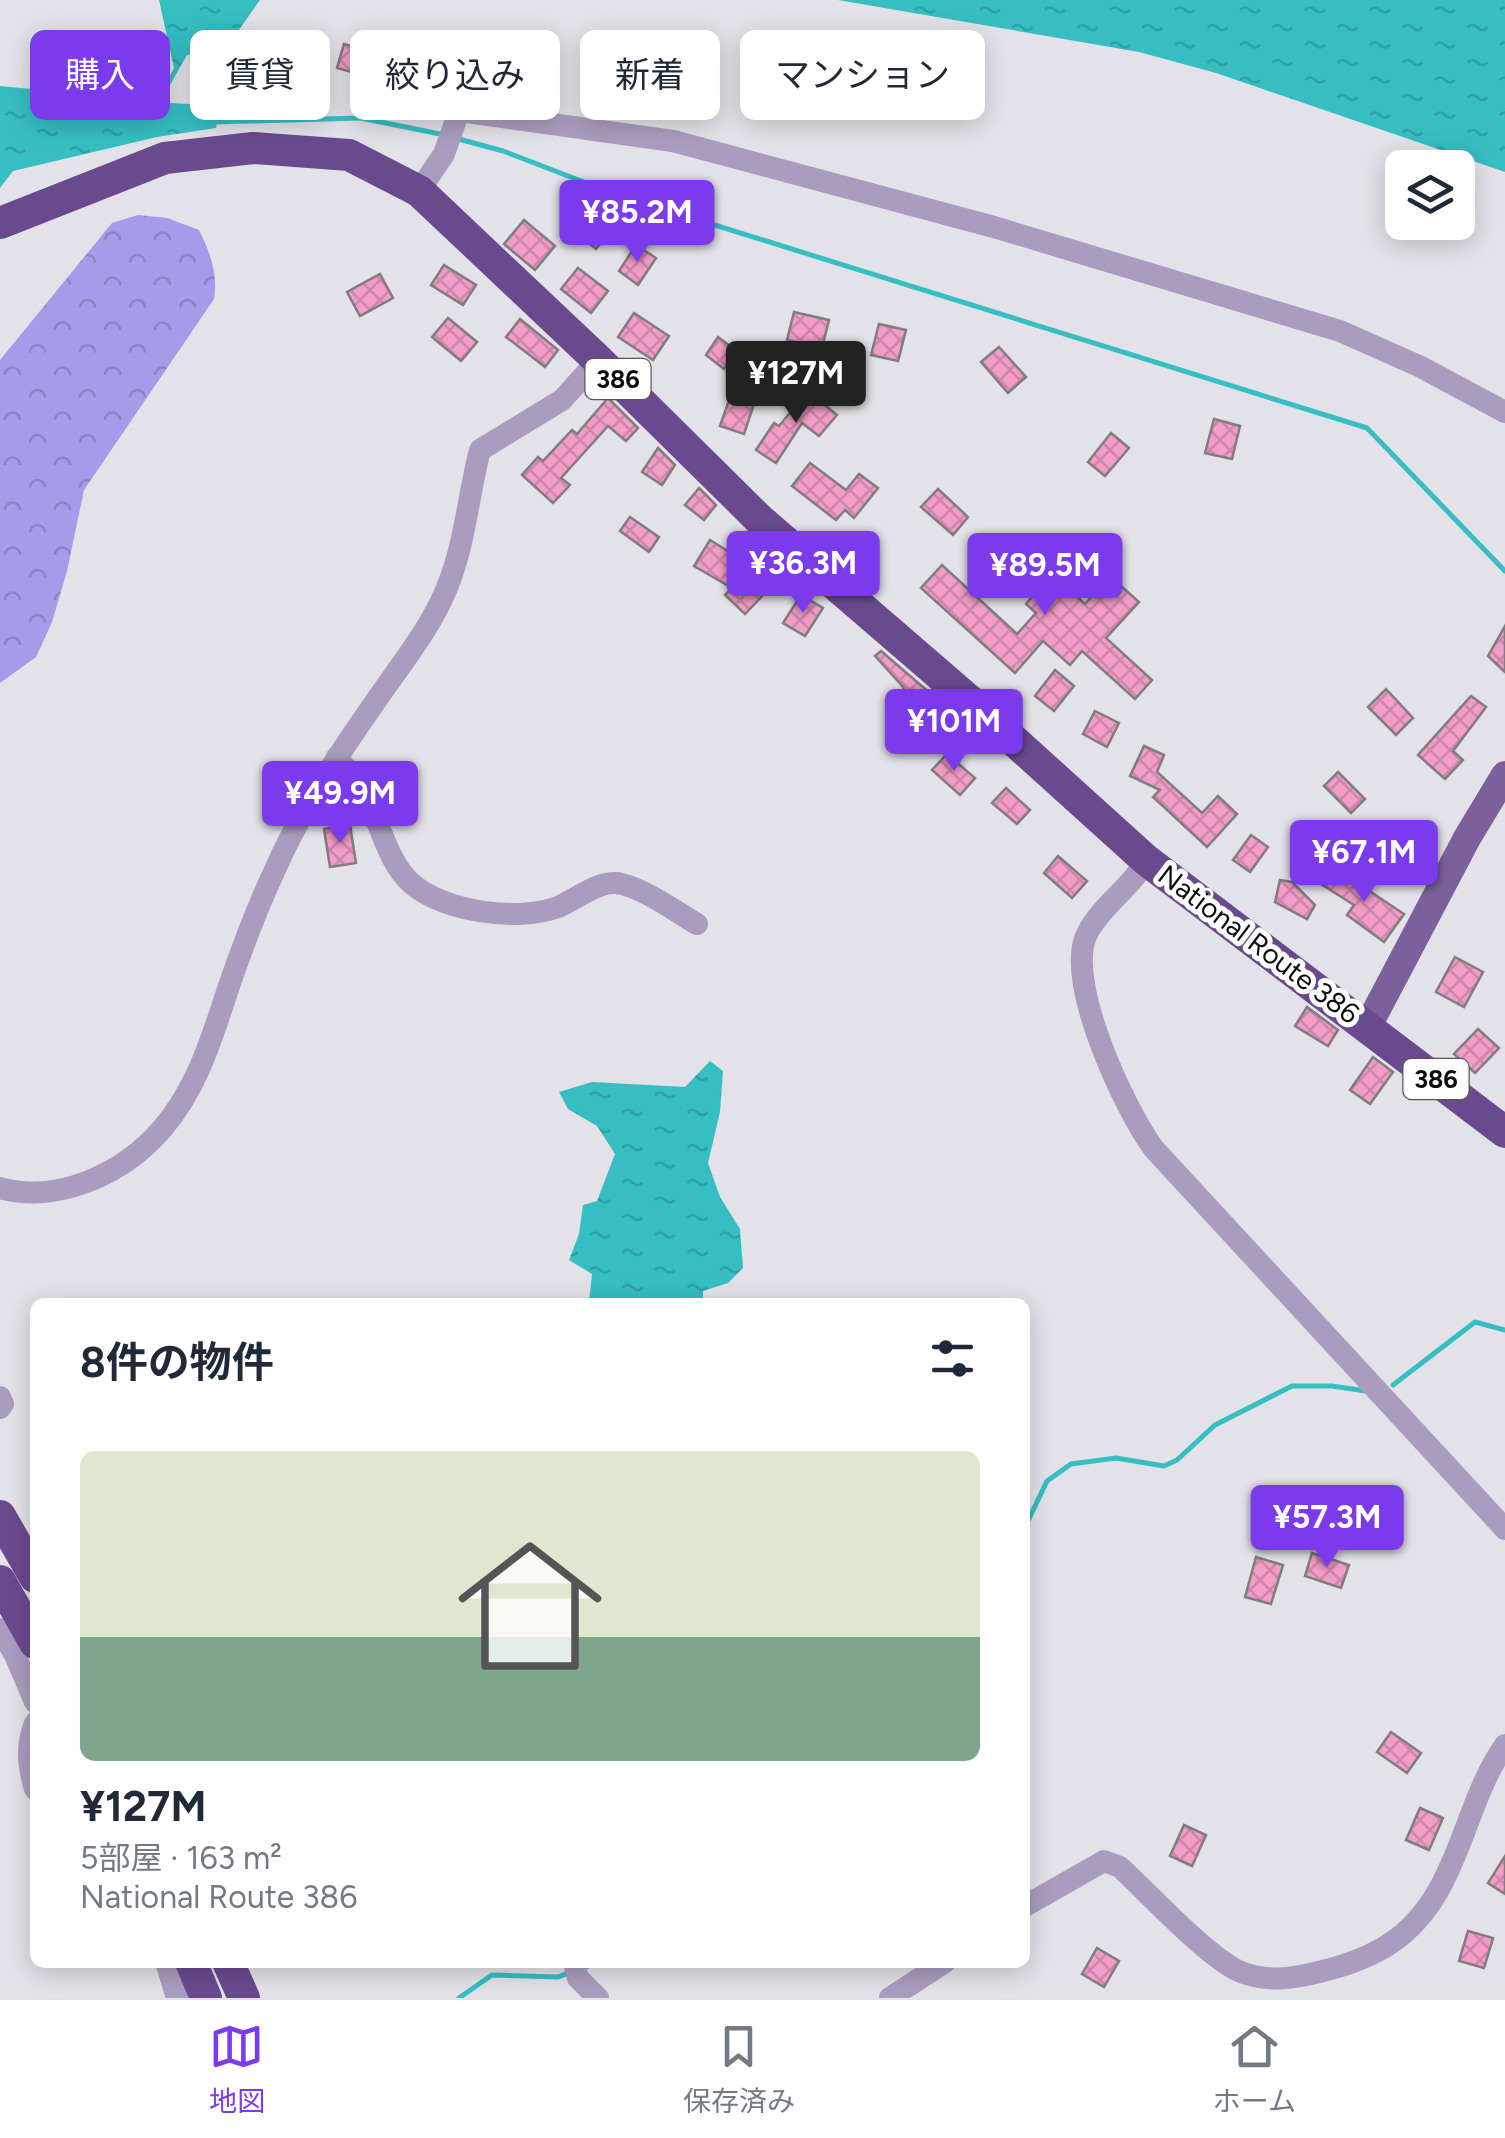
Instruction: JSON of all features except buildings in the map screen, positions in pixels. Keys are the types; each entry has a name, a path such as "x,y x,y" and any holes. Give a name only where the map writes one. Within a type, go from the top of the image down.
{"highway":[{"name":"National Route 386","path":"0,224 165,158 253,148 349,156 419,192 759,519 1146,860 1505,1132"},
{"path":"0,1516 30,1568"},
{"path":"0,1581 30,1634"},
{"path":"193,1968 206,1998"},
{"path":"231,1968 244,1998"}],"main road":[{"path":"1368,1026 1467,838 1505,775"}],"street":[{"path":"419,192 448,143 459,111 673,141 994,227 1340,331 1419,366 1505,412"},
{"path":"0,1188 48,1194 76,1187 109,1170 147,1142 183,1104 201,1068 251,922 274,872 337,756 413,647 447,589 480,450 562,400 598,360"},
{"path":"337,756 357,782 395,862 411,883 438,899 493,914 533,914 556,908 605,884 621,884 698,924"},
{"path":"1146,860 1087,932 1080,961 1096,1032 1134,1122 1154,1149 1505,1528"},
{"path":"0,1397 0,1408"},
{"path":"0,1629 30,1690"},
{"path":"1030,1903 1104,1861 1120,1867 1205,1946 1238,1971 1265,1978 1294,1979 1362,1961 1392,1944 1415,1924 1438,1891 1497,1774 1505,1745"},
{"path":"168,1968 177,1998"},
{"path":"576,1968 578,1978 598,1998"},
{"path":"890,1998 937,1968"}],"green space":[{"path":"138,215 167,218 199,230 212,263 214,299 84,490 52,622 36,657 0,683 0,360 112,223"}],"water":[{"path":"159,0 260,0 239,30 190,30 190,55 170,85 174,68 170,30 166,30"},
{"path":"838,0 1505,0 1505,172 1475,162 1475,150 1441,150 1216,73 1139,52"},
{"path":"0,86 30,89 30,120 170,120 170,103 190,104 190,120 217,120 216,128 157,137 13,171 0,188"},
{"path":"710,1061 723,1071 720,1112 708,1163 720,1197 740,1229 743,1268 728,1283 703,1291 703,1298 589,1298 592,1274 569,1260 579,1234 583,1205 597,1201 615,1154 597,1126 568,1109 559,1092 592,1082 685,1087"}],"waterway":[{"path":"213,122 361,118 445,135"},
{"path":"455,138 503,151 615,194 1367,428 1505,571"},
{"path":"1393,1385 1475,1322 1505,1330"},
{"path":"1030,1517 1047,1481 1071,1464 1116,1458 1164,1466 1177,1460 1215,1425 1292,1386 1366,1391"},
{"path":"459,1998 492,1975 558,1977 568,1973"}]}
